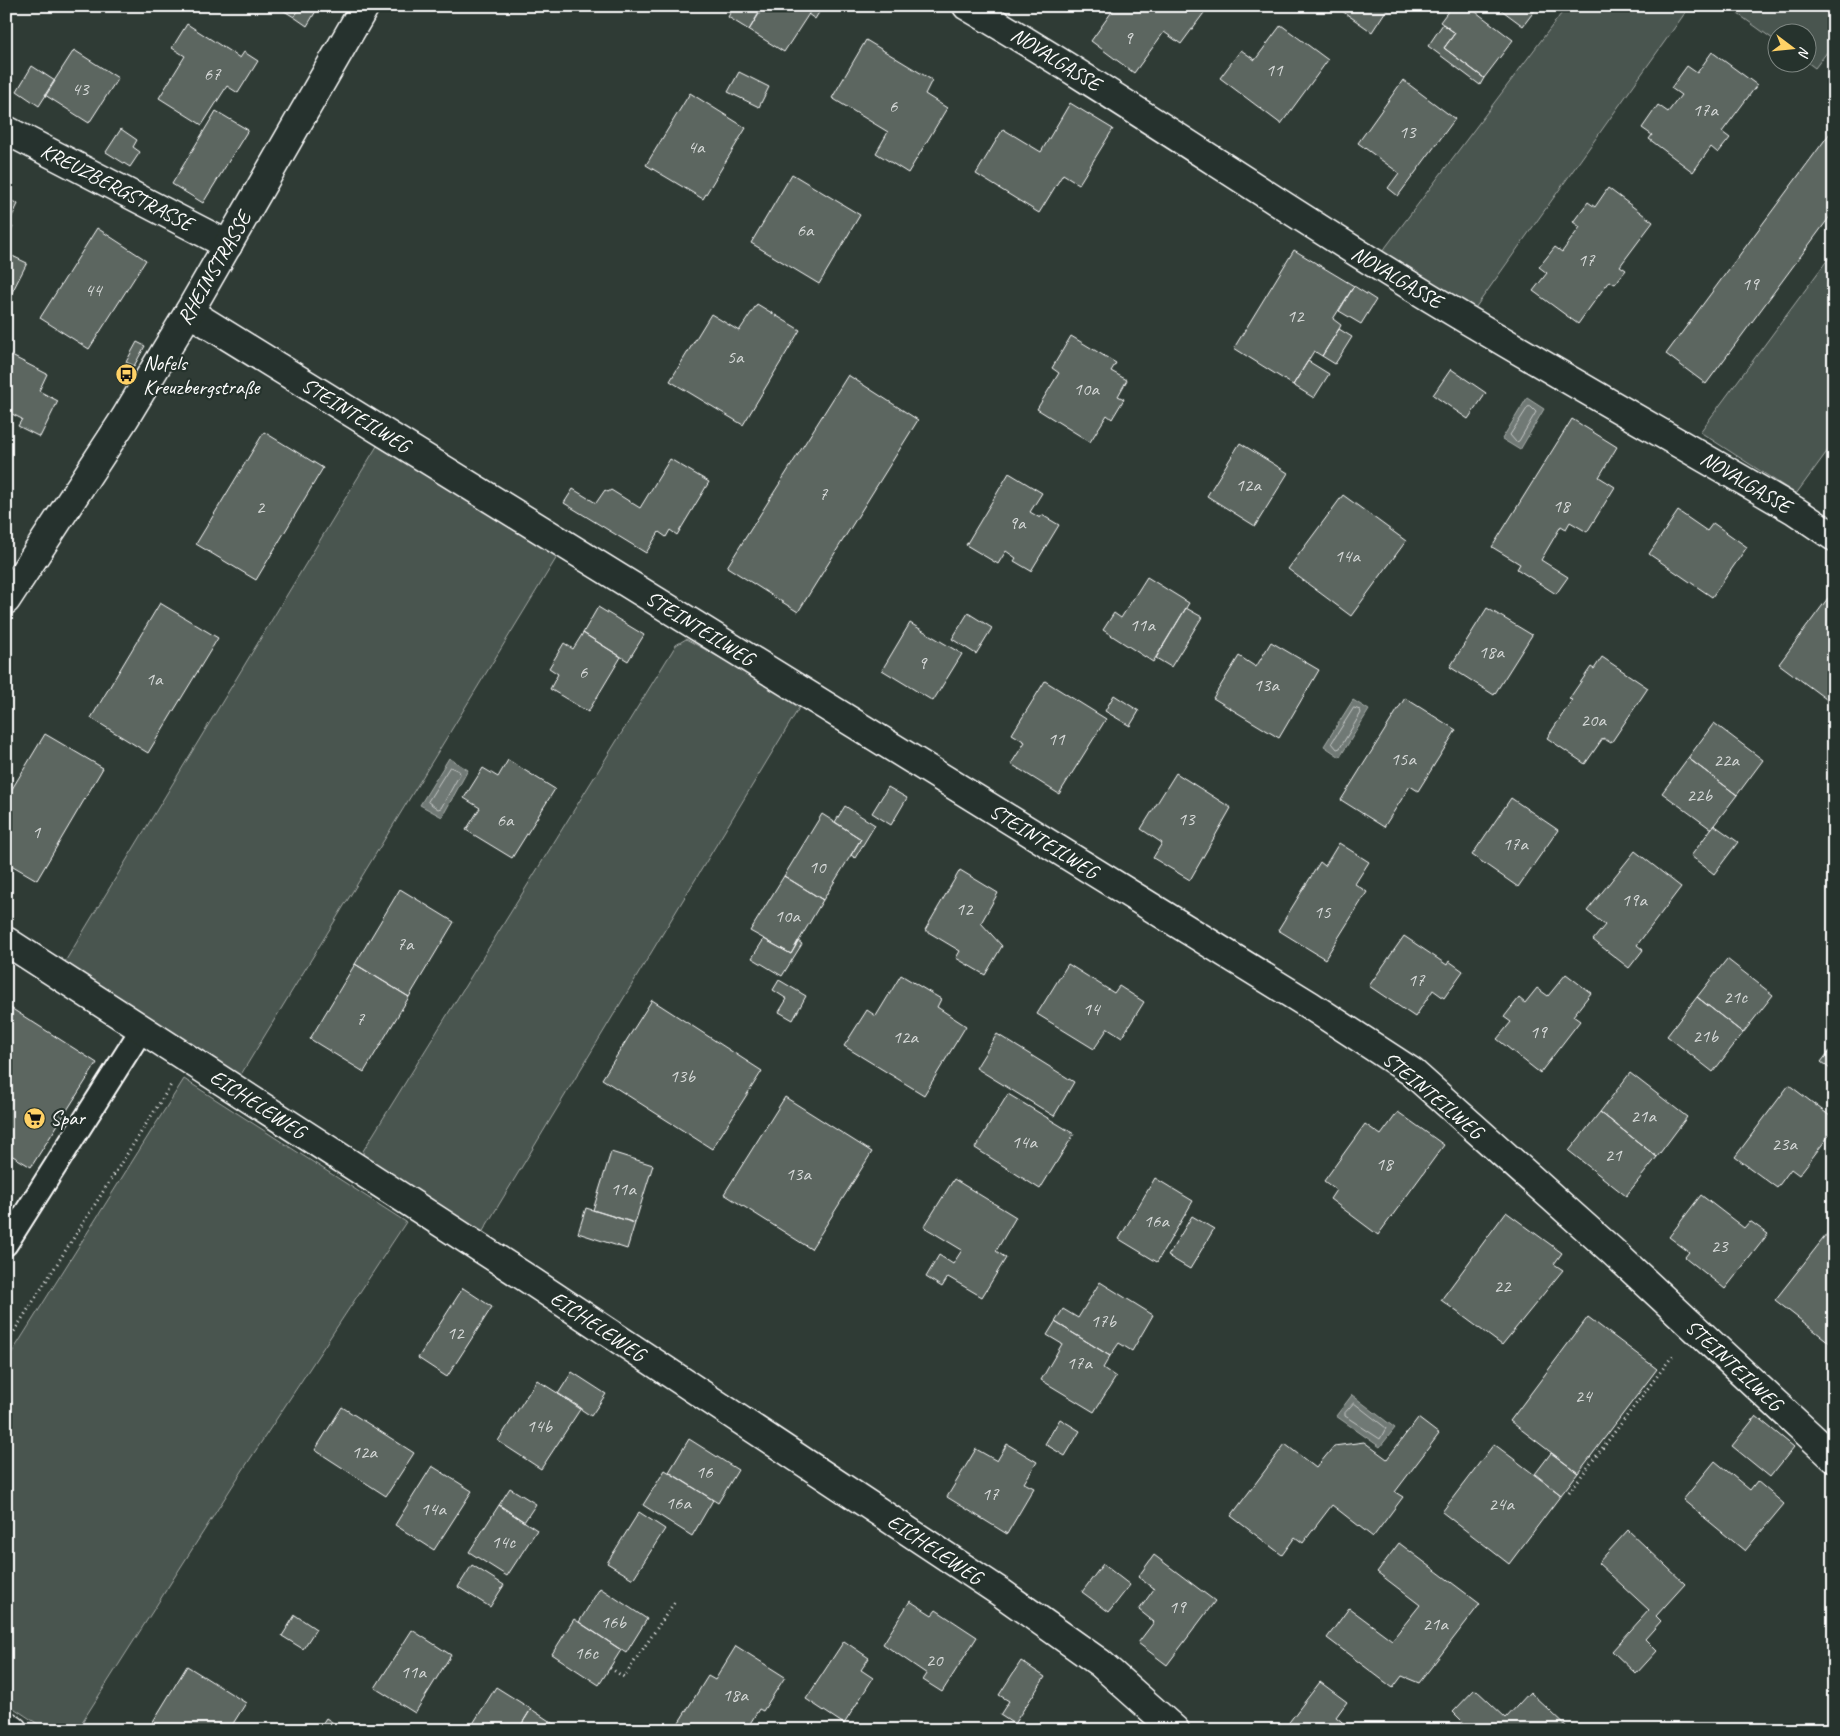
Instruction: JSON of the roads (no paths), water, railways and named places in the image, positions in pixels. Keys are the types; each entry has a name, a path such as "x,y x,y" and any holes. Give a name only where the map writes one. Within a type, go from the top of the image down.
{"street":[{"name":"RHEINSTRASSE","path":"6,600 125,418 189,312 365,6"},
{"name":"NOVALGASSE","path":"968,6 1069,66 1418,290 1794,510 1834,536"},
{"name":"KREUZBERGSTRASSE","path":"6,130 228,245"},
{"name":"STEINTEILWEG","path":"189,312 1311,1006 1412,1072 1611,1250 1834,1458"},
{"name":"EICHELEWEG","path":"6,941 524,1277 1000,1592 1100,1663 1175,1730"},
{"path":"6,1725 13,1730"}],"lane":[{"path":"6,1244 142,1029"}],"water":[{"path":"1527,398 1544,409 1520,450 1502,439"},
{"path":"1353,700 1369,710 1340,757 1324,746"},
{"path":"449,758 468,770 442,817 420,805"},
{"path":"1352,1395 1395,1428 1380,1447 1336,1416"}],"place":[{"name":"Nofels Kreuzbergstraße","path":"127,375"},
{"name":"Spar","path":"34,1118"}]}
